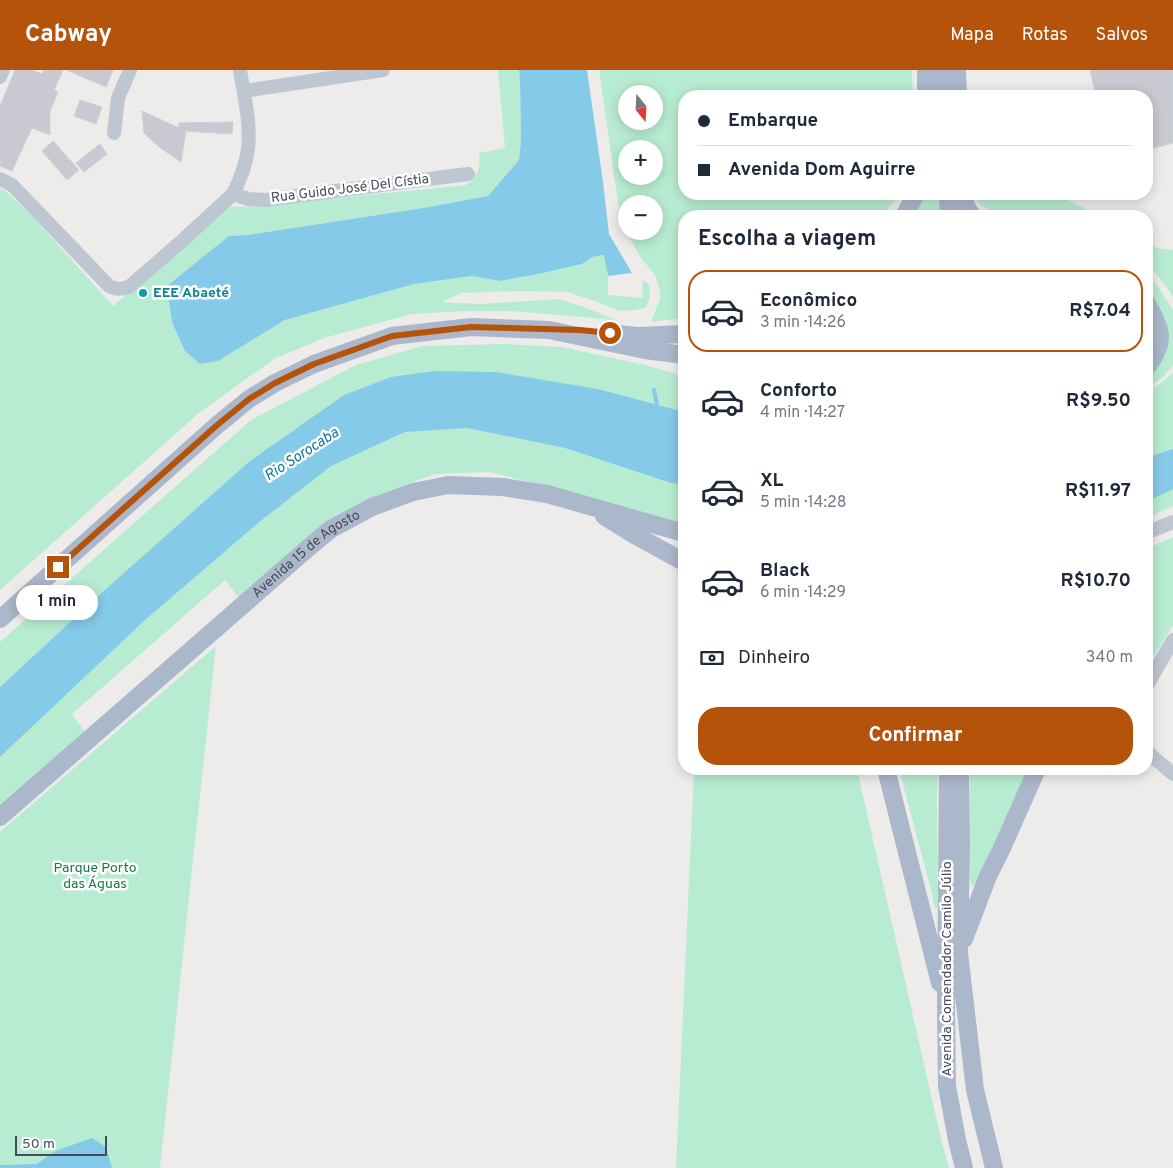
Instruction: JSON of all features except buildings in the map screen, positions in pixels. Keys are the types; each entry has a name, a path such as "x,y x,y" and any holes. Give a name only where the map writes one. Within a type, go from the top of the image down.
{"main road":[{"path":"926,70 926,90"},
{"path":"940,70 942,90"},
{"path":"957,70 958,90"},
{"path":"1153,315 1161,337 1158,351 1153,358"},
{"path":"0,619 216,426 249,399 275,383 314,364 392,336 471,327 580,330 638,336 678,334"},
{"path":"549,330 678,355"},
{"path":"645,350 678,360"},
{"name":"Avenida 15 de Agosto","path":"0,817 331,528 372,507 413,492 448,485 503,487 547,494 678,531"},
{"path":"584,504 678,559"},
{"path":"888,775 946,1008"},
{"name":"Avenida Comendador Camilo Júlio","path":"948,775 947,1086 964,1168"},
{"name":"Avenida Comendador Camilo Júlio","path":"960,775 959,953 974,1081 994,1168"},
{"name":"Avenida Comendador Camilo Júlio","path":"959,953 988,876 1034,775"}],"street":[{"path":"0,77 3,70"},
{"path":"114,132 118,98 130,70"},
{"path":"0,179 12,185 109,286 119,290 129,287 233,194 244,169 248,149 248,122 240,70"},
{"path":"244,91 383,70"},
{"name":"Rua Guido José Del Cístia","path":"233,194 248,199 266,200 468,174"},
{"path":"1153,530 1173,522"},
{"path":"1153,675 1173,640"},
{"path":"1153,756 1173,774"}],"green space":[{"path":"498,70 519,70 521,140 519,160 488,196 423,208 247,235 229,236 200,364 218,361 285,320 414,284 472,276 500,281 582,264 592,257 605,255 608,295 642,298 643,279 649,285 650,298 646,307 620,311 567,292 461,293 442,302 480,304 559,299 616,320 511,311 412,314 324,338 274,359 199,413 0,590 0,188 34,218 113,306 228,206 247,207 466,185 478,171 480,163 479,153 505,148"},
{"path":"599,70 912,70 913,90 678,90 678,200 895,200 887,210 678,210 678,319 651,322 660,299 660,290 655,275 641,258 631,240 663,240 663,195 618,195 618,202"},
{"path":"920,200 941,200 942,210 914,210"},
{"path":"976,200 1067,200 1088,210 989,210 980,205"},
{"path":"1153,246 1173,250 1173,297 1153,270"},
{"path":"1153,280 1173,310 1173,365 1164,376 1153,384 1153,371 1155,369 1153,352"},
{"path":"503,344 562,347 678,374 678,523 582,495 489,472 435,474 375,496 321,529 238,597 225,580 72,714 86,733 0,808 0,642 251,420 356,365 422,346"},
{"path":"1173,373 1173,506 1153,515 1153,389"},
{"path":"1173,537 1173,625 1153,657 1153,546"},
{"name":"Parque Porto das Águas","path":"216,646 160,1168 0,1168 0,832"},
{"path":"694,775 858,775 949,1168 676,1168"},
{"path":"901,775 938,775 938,906 935,909"},
{"path":"970,775 1029,775 977,884 972,886 970,881"}],"water":[{"path":"519,70 587,70 609,234 632,273 608,276 604,255 592,257 582,264 500,281 472,276 414,284 285,320 218,361 200,364 185,351 172,322 167,286 229,236 247,235 423,208 488,196 519,160 521,140"},
{"name":"Rio Sorocaba","path":"435,371 496,372 598,389 678,410 678,484 565,448 467,428 405,432 331,466 258,523 145,620 0,757 0,687 106,589 250,461 344,395 391,377"},
{"path":"1173,449 1173,489 1153,499 1153,456"},
{"path":"92,1138 106,1147 112,1168 0,1168 0,1165 37,1164 55,1151"}],"waterway":[{"path":"654,390 658,410"}],"place":[{"name":"EEE Abaeté","path":"143,293"}],"route":[{"path":"58,567 216,426 249,399 275,383 314,364 392,336 471,327 580,330 610,333"}]}
